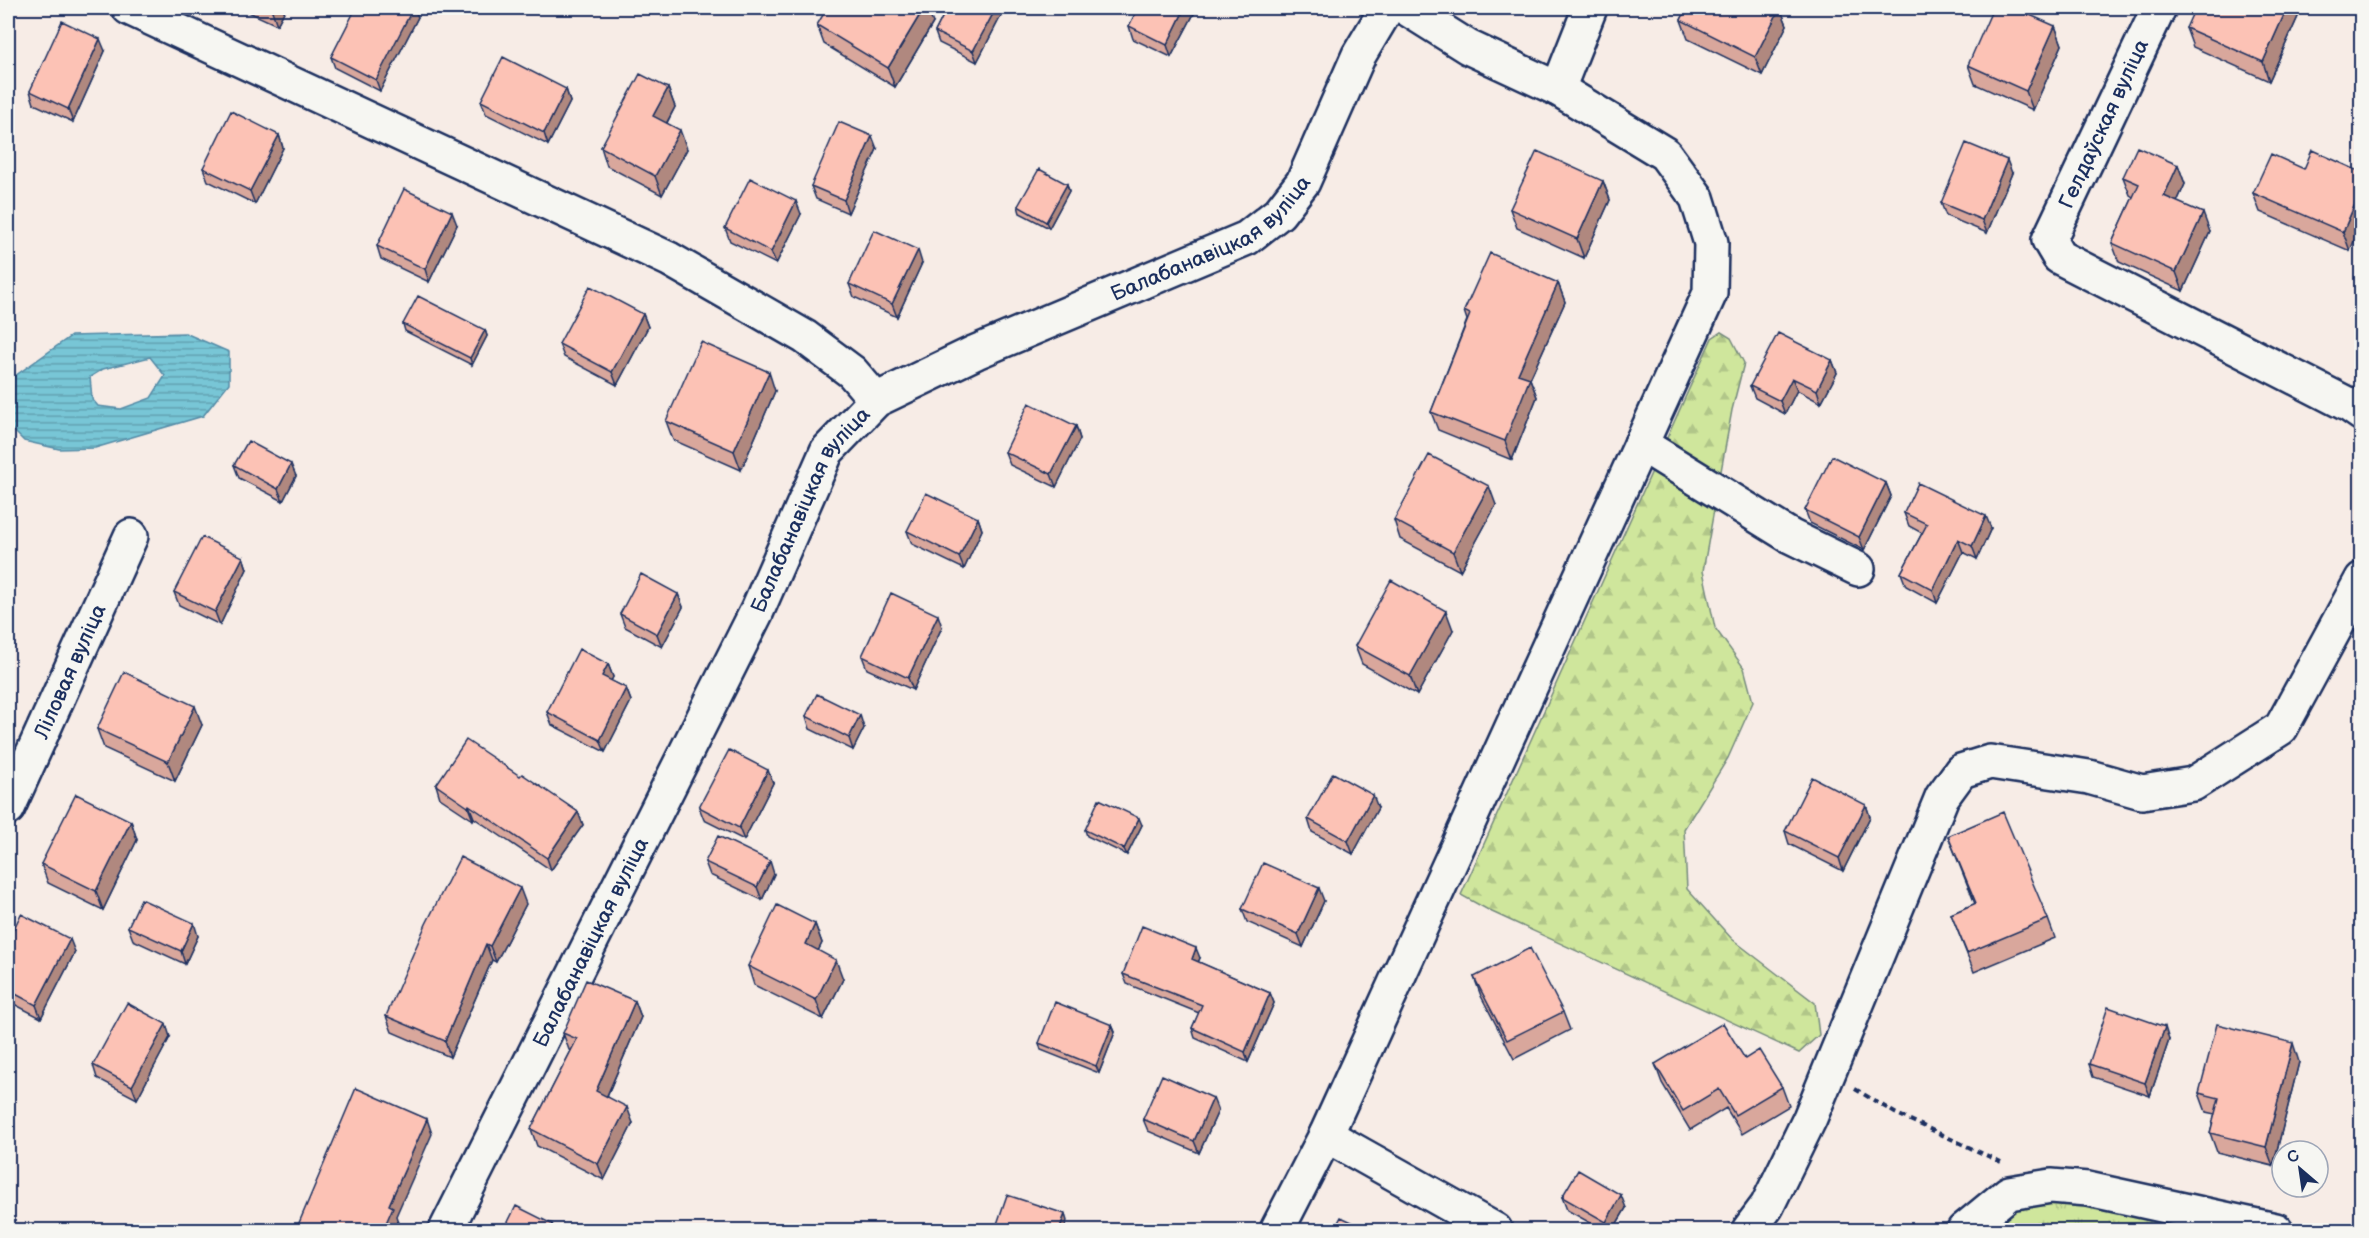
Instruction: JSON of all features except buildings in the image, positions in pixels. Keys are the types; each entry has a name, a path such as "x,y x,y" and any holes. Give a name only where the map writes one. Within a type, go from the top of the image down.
{"street":[{"path":"129,8 669,259 804,337 852,372 876,400"},
{"name":"Балабанавіцкая вуліца","path":"446,1230 757,611 826,451 876,400 976,352 1247,238 1263,226 1279,213 1303,182 1359,55 1388,8"},
{"path":"1277,1230 1326,1135 1710,293 1711,243 1697,198 1665,154 1558,89 1468,47 1406,8"},
{"path":"1558,89 1590,8"},
{"name":"Гелдаўская вуліца","path":"2158,8 2049,240 2059,257 2349,405 2361,414"},
{"path":"1641,444 1790,536 1858,569"},
{"name":"Ліловая вуліца","path":"8,808 131,536"},
{"path":"1749,1230 1767,1206 1810,1118 1942,797 1961,771 1990,762 2089,777 2142,792 2193,784 2281,728 2361,579"},
{"path":"1326,1135 1495,1230"},
{"path":"1964,1230 2009,1193 2051,1186 2088,1189 2276,1230"}],"path":[{"path":"1828,1073 1895,1113 2051,1186"}],"green space":[{"path":"1721,332 1731,338 1744,363 1732,410 1703,571 1715,628 1744,668 1753,702 1728,758 1684,829 1687,889 1732,939 1815,1003 1819,1035 1799,1053 1492,912 1461,895 1712,338"},
{"path":"2052,1204 2098,1206 2200,1230 1986,1230 2011,1210"}],"water":[{"path":"185,333 229,352 229,383 203,416 95,448 59,449 24,441 8,425 8,381 71,336","holes":["150,357 165,376 151,398 121,409 98,406 92,399 90,377 103,369"]}]}
